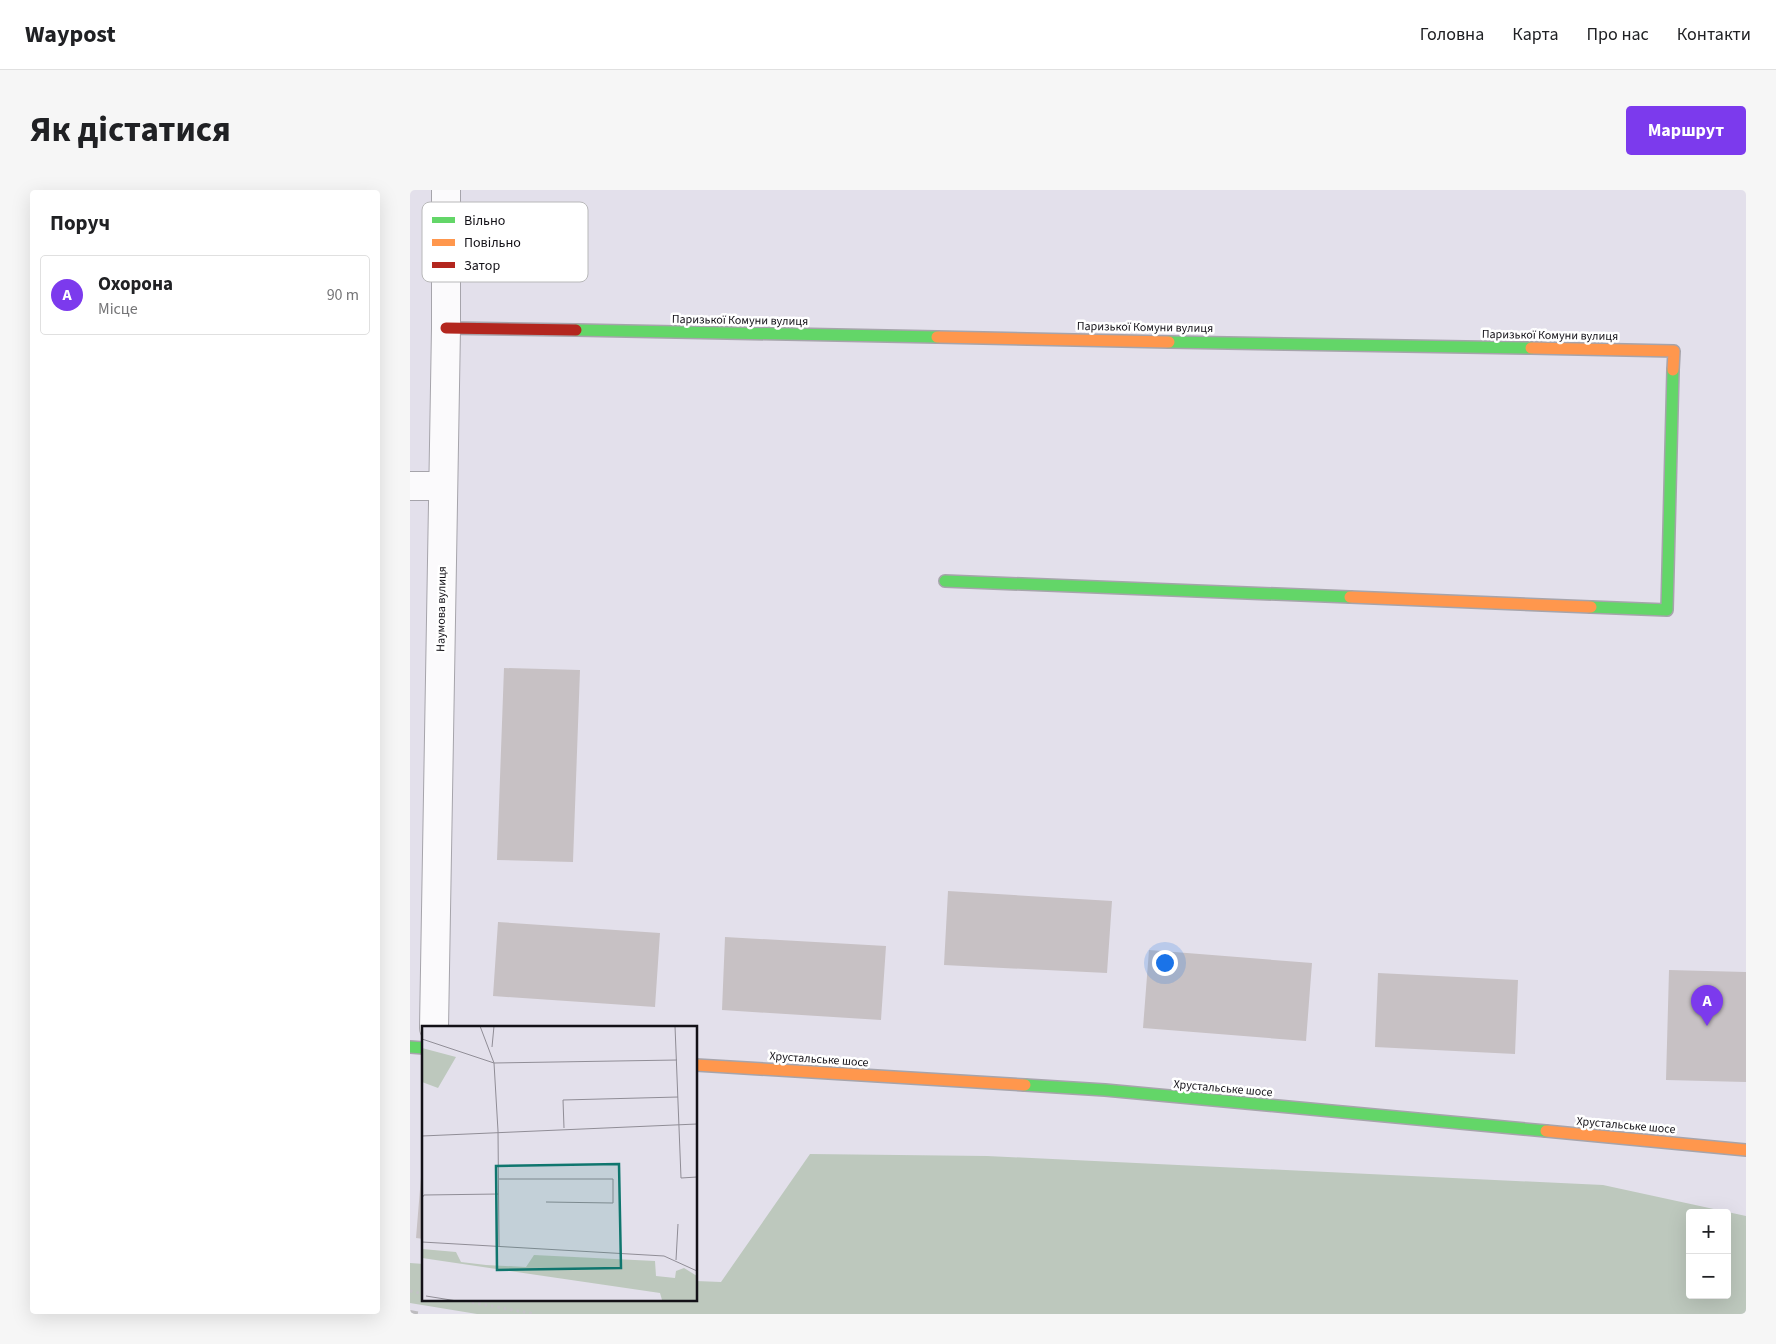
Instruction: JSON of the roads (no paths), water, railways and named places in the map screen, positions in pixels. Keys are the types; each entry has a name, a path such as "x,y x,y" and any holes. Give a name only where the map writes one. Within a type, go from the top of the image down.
{"street":[{"name":"Наумова вулиця","path":"434,1026 446,282"},
{"name":"Паризької Комуни вулиця","path":"446,328 1674,351 1667,610 946,581"},
{"path":"410,486 443,486"},
{"name":"Хрустальське шосе","path":"698,1065 1105,1090 1746,1150"}],"railway":[{"path":"410,1312 420,1314"}],"place":[{"name":"Охорона","path":"1707,1026"}]}
